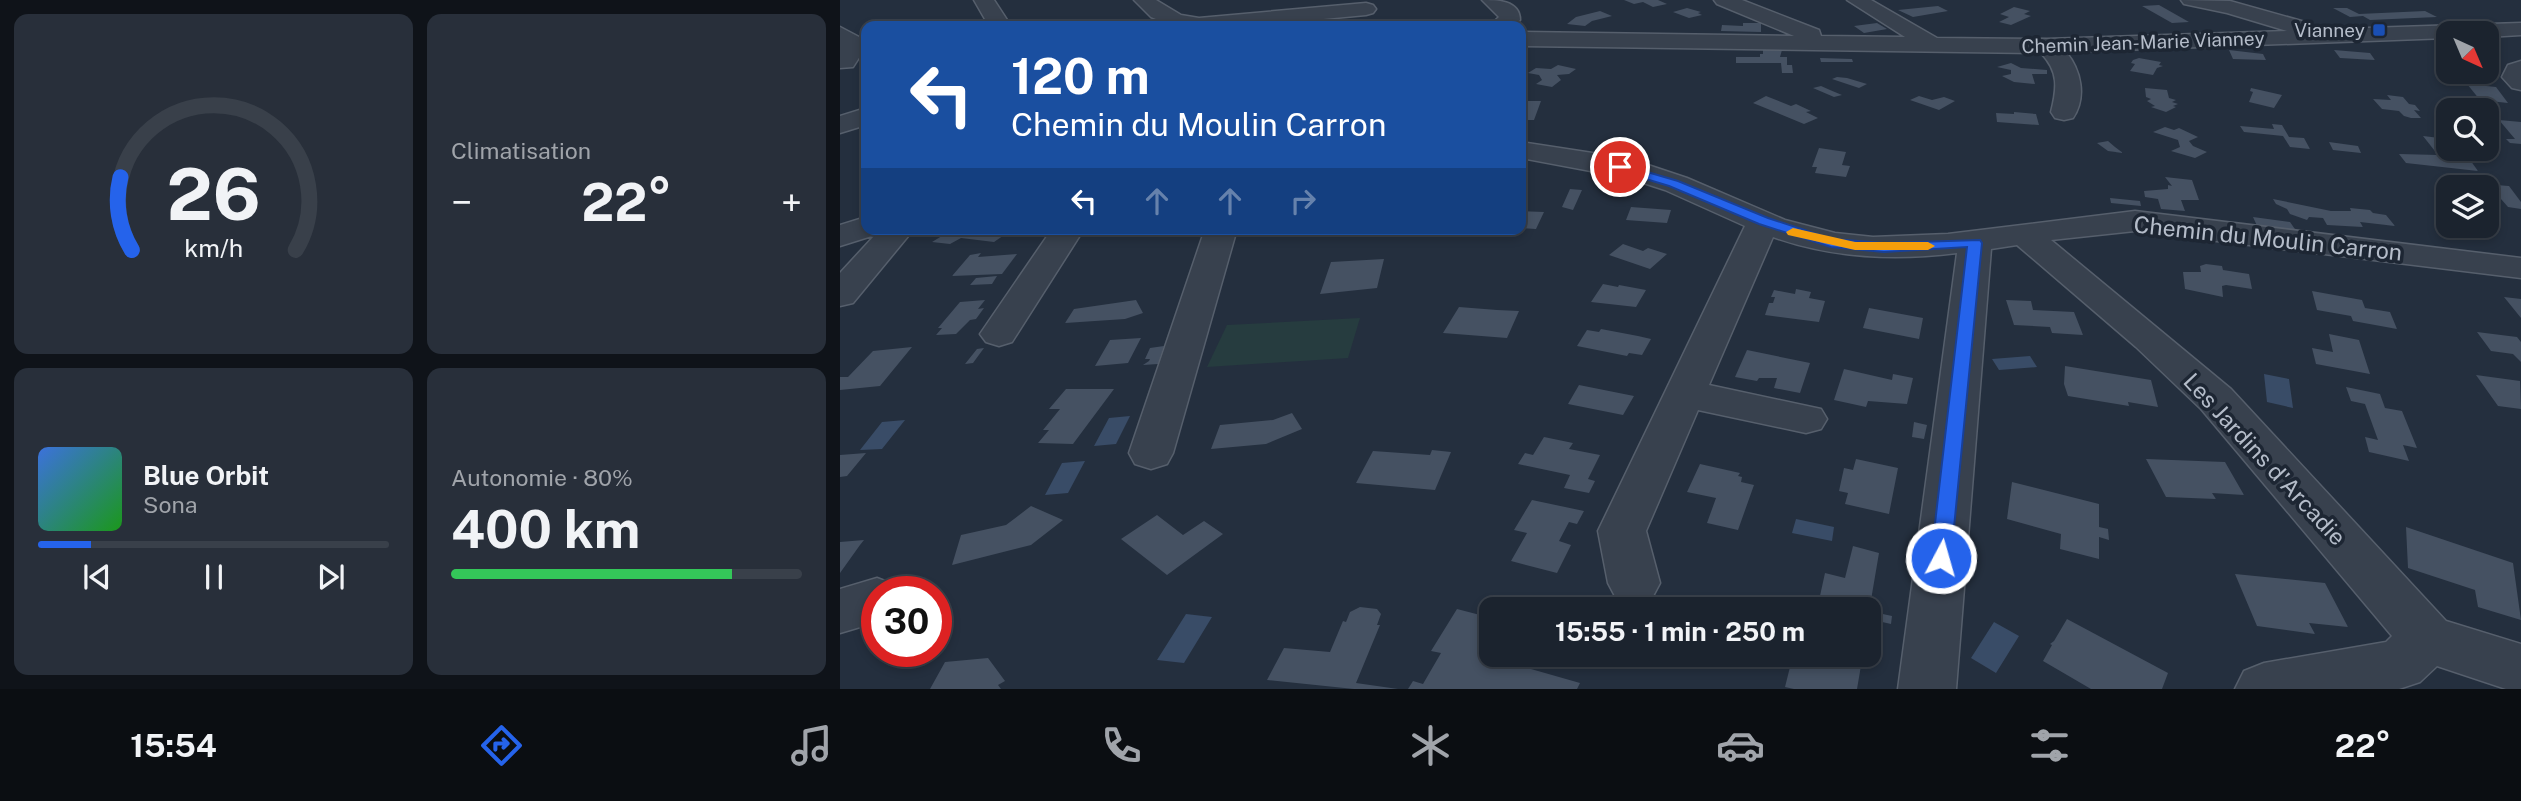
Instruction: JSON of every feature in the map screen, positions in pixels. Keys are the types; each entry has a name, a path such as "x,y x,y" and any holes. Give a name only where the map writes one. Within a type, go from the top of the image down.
{"street":[{"path":"984,0 997,21"},
{"path":"1492,0 1510,15 1508,21"},
{"path":"1724,0 1833,44"},
{"path":"1857,0 1933,45"},
{"path":"2191,0 2230,7 2322,36"},
{"path":"1312,21 1358,10"},
{"path":"1148,13 1173,21"},
{"name":"Chemin Jean-Marie Vianney","path":"2499,30 2521,29"},
{"name":"Chemin Jean-Marie Vianney","path":"1526,38 2047,46 2436,32"},
{"path":"2499,35 2521,47"},
{"path":"2047,46 2065,64 2070,81 2064,112"},
{"path":"2521,68 2516,70 2514,77 2521,83"},
{"path":"840,125 861,106"},
{"name":"Chemin du Moulin Carron","path":"1526,151 1638,172 1673,183 1801,235 1855,246 1920,247 1975,243 2094,224 2135,221 2521,268"},
{"path":"1634,583 1622,531 1764,221"},
{"path":"840,236 861,229"},
{"path":"840,295 893,235"},
{"path":"999,334 1064,235"},
{"path":"1151,453 1219,235"},
{"name":"Les Jardins d'Arcadie","path":"2026,236 2150,339 2216,399 2428,639"},
{"path":"1927,689 1975,243"},
{"path":"1685,394 1806,419"},
{"path":"840,611 861,605"},
{"path":"2264,689 2400,664 2428,639 2521,669"}],"green space":[{"path":"1360,318 1348,358 1207,367 1227,325"}],"water":[{"path":"2030,356 2037,367 1999,370 1992,359"},
{"path":"2264,374 2289,379 2293,408 2267,402"},
{"path":"1130,416 1116,444 1094,446 1109,418"},
{"path":"905,420 882,449 860,450 882,422"},
{"path":"1085,461 1068,493 1045,495 1062,463"},
{"path":"1796,519 1834,527 1832,541 1792,533"},
{"path":"1186,614 1212,617 1184,663 1157,660"},
{"path":"1994,622 2019,636 1996,673 1971,658"}],"building":[{"path":"1624,0 1658,0 1667,4 1653,7 1643,2 1634,4"},
{"path":"2159,5 2189,22 2172,23 2142,6"},
{"path":"1938,6 1948,11 1913,17 1898,10"},
{"path":"2014,7 2030,11 2024,14 2031,16 2011,25 1999,22 2009,17 2000,14"},
{"path":"1687,8 1701,12 1698,13 1702,15 1689,18 1673,12"},
{"path":"2333,8 2347,8 2359,14 2425,11 2437,17 2370,20 2363,16 2350,17"},
{"path":"1600,11 1612,16 1592,21 1585,26 1567,24 1576,17"},
{"path":"1743,23 1761,23 1761,32 1721,31 1722,25 1743,26"},
{"path":"1877,23 1887,29 1864,33 1854,26"},
{"path":"1763,48 1782,50 1780,57 1787,57 1787,65 1792,65 1793,73 1782,73 1781,63 1736,63 1736,57 1760,57"},
{"path":"2229,50 2263,54 2266,60 2233,59"},
{"path":"2334,50 2370,53 2375,60 2340,58"},
{"path":"1820,58 1852,59 1853,62 1821,62"},
{"path":"2139,58 2161,62 2159,65 2163,66 2157,68 2153,75 2130,71 2135,64 2131,63 2133,60"},
{"path":"2011,63 2021,68 2047,70 2047,74 2032,74 2035,84 2014,82 2002,76 2011,74 2011,70 1997,67"},
{"path":"1558,65 1576,69 1569,74 1557,75 1561,80 1552,87 1536,84 1542,80 1539,75 1528,73 1536,68 1551,69"},
{"path":"1837,77 1867,84 1859,88 1832,79"},
{"path":"2467,84 2496,87 2508,103 2499,102 2499,98 2478,98"},
{"path":"1821,86 1842,95 1834,97 1813,88"},
{"path":"2145,88 2167,90 2169,98 2176,100 2172,102 2178,104 2166,112 2151,107 2155,106 2147,101 2151,99 2146,97"},
{"path":"2251,88 2282,95 2274,108 2249,102 2253,92 2250,91"},
{"path":"2387,95 2403,97 2409,104 2415,105 2420,111 2414,110 2421,118 2411,118 2399,111 2382,109 2373,99 2391,100"},
{"path":"1766,96 1791,106 1796,104 1811,111 1806,112 1818,118 1804,124 1753,103"},
{"path":"1919,96 1932,100 1944,97 1955,101 1939,110 1910,100"},
{"path":"1526,101 1541,101 1534,120 1526,120"},
{"path":"1996,113 2036,114 2039,125 1997,122"},
{"path":"2499,120 2521,122 2521,144 2510,143 2506,139 2515,139"},
{"path":"2272,124 2282,125 2289,137 2304,138 2310,149 2290,147 2283,136 2244,132 2240,126 2274,129"},
{"path":"2165,127 2174,130 2179,128 2198,137 2189,141 2193,146 2207,152 2195,158 2171,151 2180,147 2178,140 2153,132"},
{"path":"2423,136 2436,138 2436,152"},
{"path":"2108,141 2123,153 2108,151 2097,143"},
{"path":"2329,142 2358,146 2361,153 2333,150"},
{"path":"1819,148 1846,152 1842,165 1850,166 1846,177 1815,173 1817,167 1812,167"},
{"path":"2399,154 2436,155 2436,161 2471,161 2478,171 2406,163"},
{"path":"2165,177 2192,180 2199,200 2181,200 2185,211 2161,209 2158,199 2145,197 2144,191 2168,189 2168,185 2172,186"},
{"path":"2499,185 2509,186 2521,202 2521,209 2508,207 2499,197"},
{"path":"1570,189 1582,190 1573,210 1562,207"},
{"path":"2110,198 2140,201 2141,206 2111,203"},
{"path":"2273,199 2331,211 2351,211 2350,208 2370,210 2386,215 2395,226 2360,222 2363,227 2327,225 2323,218 2309,217 2307,220 2290,214"},
{"path":"1631,207 1671,210 1667,223 1626,220"},
{"path":"1526,211 1544,212 1536,229 1526,228"},
{"path":"2253,217 2290,222 2297,232 2258,228"},
{"path":"943,235 1004,235 994,242 961,238 950,244 932,242"},
{"path":"1623,244 1643,251 1648,248 1667,254 1650,269 1609,255"},
{"path":"981,253 978,257 1017,254 1002,274 952,276 970,255"},
{"path":"1384,259 1377,288 1320,294 1331,262"},
{"path":"2206,264 2249,274 2252,289 2222,286 2223,297 2185,289 2183,272 2201,272 2200,266"},
{"path":"997,276 992,284 970,285 976,278"},
{"path":"1603,284 1646,290 1636,307 1591,302"},
{"path":"1796,289 1811,292 1809,298 1825,301 1819,322 1765,315 1769,303 1773,303 1775,297 1771,297 1774,290 1795,294"},
{"path":"2312,291 2362,300 2365,308 2390,312 2397,329 2353,321 2351,316 2317,310"},
{"path":"2504,297 2521,299 2521,318"},
{"path":"985,300 978,309 984,308 976,319 970,320 956,334 936,335 942,328 938,328 960,302"},
{"path":"1136,300 1143,313 1125,319 1065,323 1074,309"},
{"path":"2006,300 2031,301 2033,310 2074,312 2083,335 2052,333 2050,327 2014,325"},
{"path":"1459,307 1519,311 1507,338 1443,333"},
{"path":"1869,308 1923,318 1919,339 1863,328"},
{"path":"1601,329 1651,339 1642,355 1629,353 1627,356 1577,346 1587,330 1599,332"},
{"path":"2477,332 2517,337 2521,342 2521,362 2513,354 2491,351"},
{"path":"2329,334 2359,340 2370,374 2316,364 2312,348 2333,352"},
{"path":"1141,338 1128,363 1095,366 1110,340"},
{"path":"1164,346 1158,364 1143,365 1150,359 1145,359 1150,348"},
{"path":"912,347 880,386 840,390 840,377 848,377 873,351"},
{"path":"984,348 973,363 965,364 977,349"},
{"path":"1747,350 1810,363 1800,393 1774,388 1777,378 1759,378 1757,381 1735,377"},
{"path":"2065,366 2151,380 2158,407 2128,402 2129,406 2068,396 2064,384"},
{"path":"1844,369 1892,380 1893,374 1913,378 1907,404 1868,401 1866,407 1834,400"},
{"path":"2476,375 2520,381 2521,409 2498,406"},
{"path":"1579,385 1634,396 1623,415 1568,404"},
{"path":"2346,387 2380,394 2385,408 2402,411 2417,448 2403,445 2409,461 2369,452 2365,437 2378,440 2365,404 2351,401"},
{"path":"1066,389 1114,389 1073,444 1038,443 1049,430 1043,430 1060,409 1049,409"},
{"path":"1292,413 1302,429 1266,444 1211,449 1220,425 1273,420"},
{"path":"1914,422 1927,425 1924,439 1912,437"},
{"path":"1544,437 1573,443 1569,449 1600,455 1588,479 1595,481 1589,493 1564,488 1570,475 1518,464 1525,453 1533,455"},
{"path":"1432,450 1451,452 1435,490 1356,483 1373,451 1430,455"},
{"path":"866,453 847,476 840,477 840,455"},
{"path":"1856,459 1898,468 1889,514 1845,504 1848,493 1839,491 1844,468 1853,470"},
{"path":"2146,459 2225,462 2244,495 2212,493 2216,499 2166,497"},
{"path":"1700,464 1740,473 1738,476 1742,477 1741,482 1754,485 1738,530 1707,523 1716,498 1687,492"},
{"path":"2012,482 2099,504 2099,527 2108,529 2109,540 2099,537 2099,559 2060,549 2061,534 2007,519"},
{"path":"1532,500 1584,511 1577,524 1569,522 1559,541 1571,545 1557,573 1511,561 1527,533 1514,530"},
{"path":"1031,506 1063,520 1031,545 952,565 961,535 1006,525"},
{"path":"1157,515 1183,535 1204,521 1223,534 1167,575 1121,539"},
{"path":"2406,527 2513,563 2521,620 2478,607 2475,590 2408,568"},
{"path":"864,540 860,545 840,573 840,542"},
{"path":"1853,546 1879,553 1872,597 1820,597 1825,573 1845,578"},
{"path":"2235,574 2325,583 2348,627 2309,623 2315,634 2257,626"},
{"path":"1360,607 1377,609 1381,614 1377,625 1380,625 1356,683 1398,689 1354,689 1267,680 1284,648 1330,652 1343,621 1346,622 1350,612"},
{"path":"1457,609 1479,615 1479,667 1524,667 1580,683 1577,689 1408,689 1413,681 1423,684 1441,653 1431,651"},
{"path":"1881,614 1892,616 1891,624 1881,622"},
{"path":"2067,619 2168,673 2162,689 2091,689 2043,661 2052,645 2050,644"},
{"path":"988,658 1005,681 998,685 1001,689 930,689 942,667 952,667 952,661"},
{"path":"1790,667 1861,667 1857,689 1785,687"}],"slow traffic":[{"path":"1793,232 1831,243 1855,246 1928,246"}],"place":[{"name":"Vianney","path":"2379,30"}],"route":[{"path":"1620,167 1673,183 1764,221 1831,243 1920,247 1975,243 1941,558"}]}
